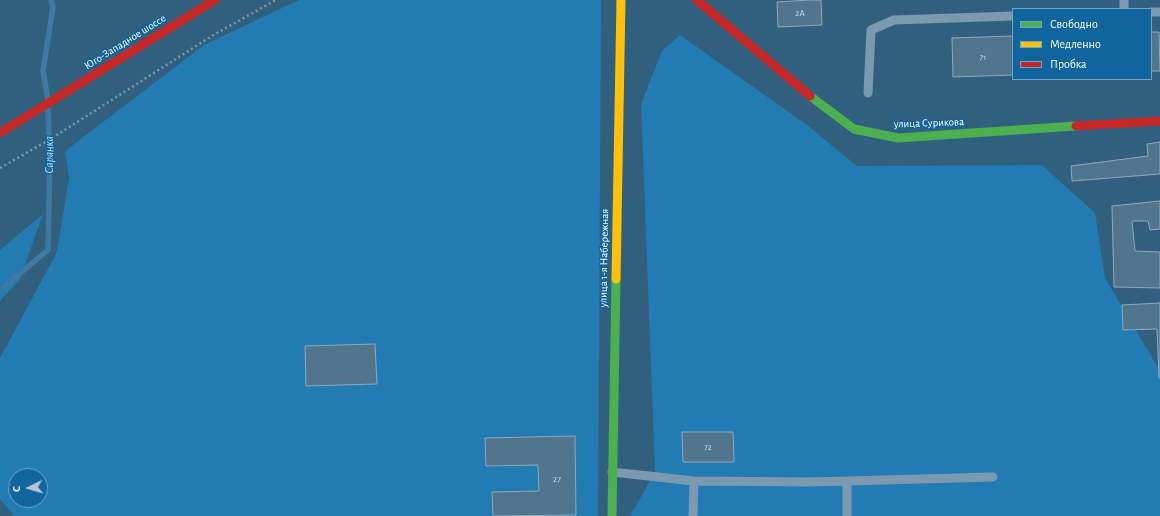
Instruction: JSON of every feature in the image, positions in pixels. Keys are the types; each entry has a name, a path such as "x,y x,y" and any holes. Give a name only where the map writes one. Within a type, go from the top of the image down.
{"street":[{"name":"Юго-Западное шоссе","path":"0,133 215,0"},
{"name":"улица 1-я Набережная","path":"612,516 621,0"},
{"name":"улица Сурикова","path":"697,0 813,99 854,130 898,138 1160,121"}],"lane":[{"path":"868,93 871,30 894,20 1012,16"},
{"path":"612,472 694,481 810,482 993,477"},
{"path":"693,516 694,481"},
{"path":"847,481 847,516"}],"path":[{"path":"0,168 49,140 215,34 276,0"}],"shaded area":[{"path":"299,0 601,0 598,516 14,516 0,499 0,358 57,252 69,178 65,151 204,45"},
{"path":"680,35 807,125 857,166 1042,165 1095,213 1105,278 1157,366 1160,367 1160,516 630,516 655,472 641,104 662,51"},
{"path":"43,214 20,279 0,301 0,250"}],"building":[{"path":"821,0 822,25 778,27 777,2"},
{"path":"1152,32 1159,32 1160,71 1152,71"},
{"path":"1012,36 1012,75 953,77 952,38"},
{"path":"1160,142 1160,174 1072,181 1071,166 1148,156 1147,144"},
{"path":"1160,201 1160,229 1150,230 1148,221 1132,221 1135,251 1160,252 1160,288 1114,287 1112,206"},
{"path":"1160,303 1159,378 1157,329 1123,330 1122,305"},
{"path":"375,344 377,384 306,386 305,346"},
{"path":"682,432 733,432 734,462 683,462"},
{"path":"575,436 576,515 493,516 492,492 539,491 538,465 486,466 485,438"}],"waterway":[{"name":"Саранка","path":"48,100 43,71 53,7 51,0"},
{"name":"Саранка","path":"0,290 48,250 50,156 48,110"}],"traffic: fast":[{"path":"810,96 854,129 898,138 1076,126"},
{"path":"612,516 616,279"}],"traffic: slow":[{"path":"616,279 621,0"}],"traffic: jam":[{"path":"0,133 215,0"},
{"path":"697,0 810,96"},
{"path":"1076,126 1160,121"}]}
